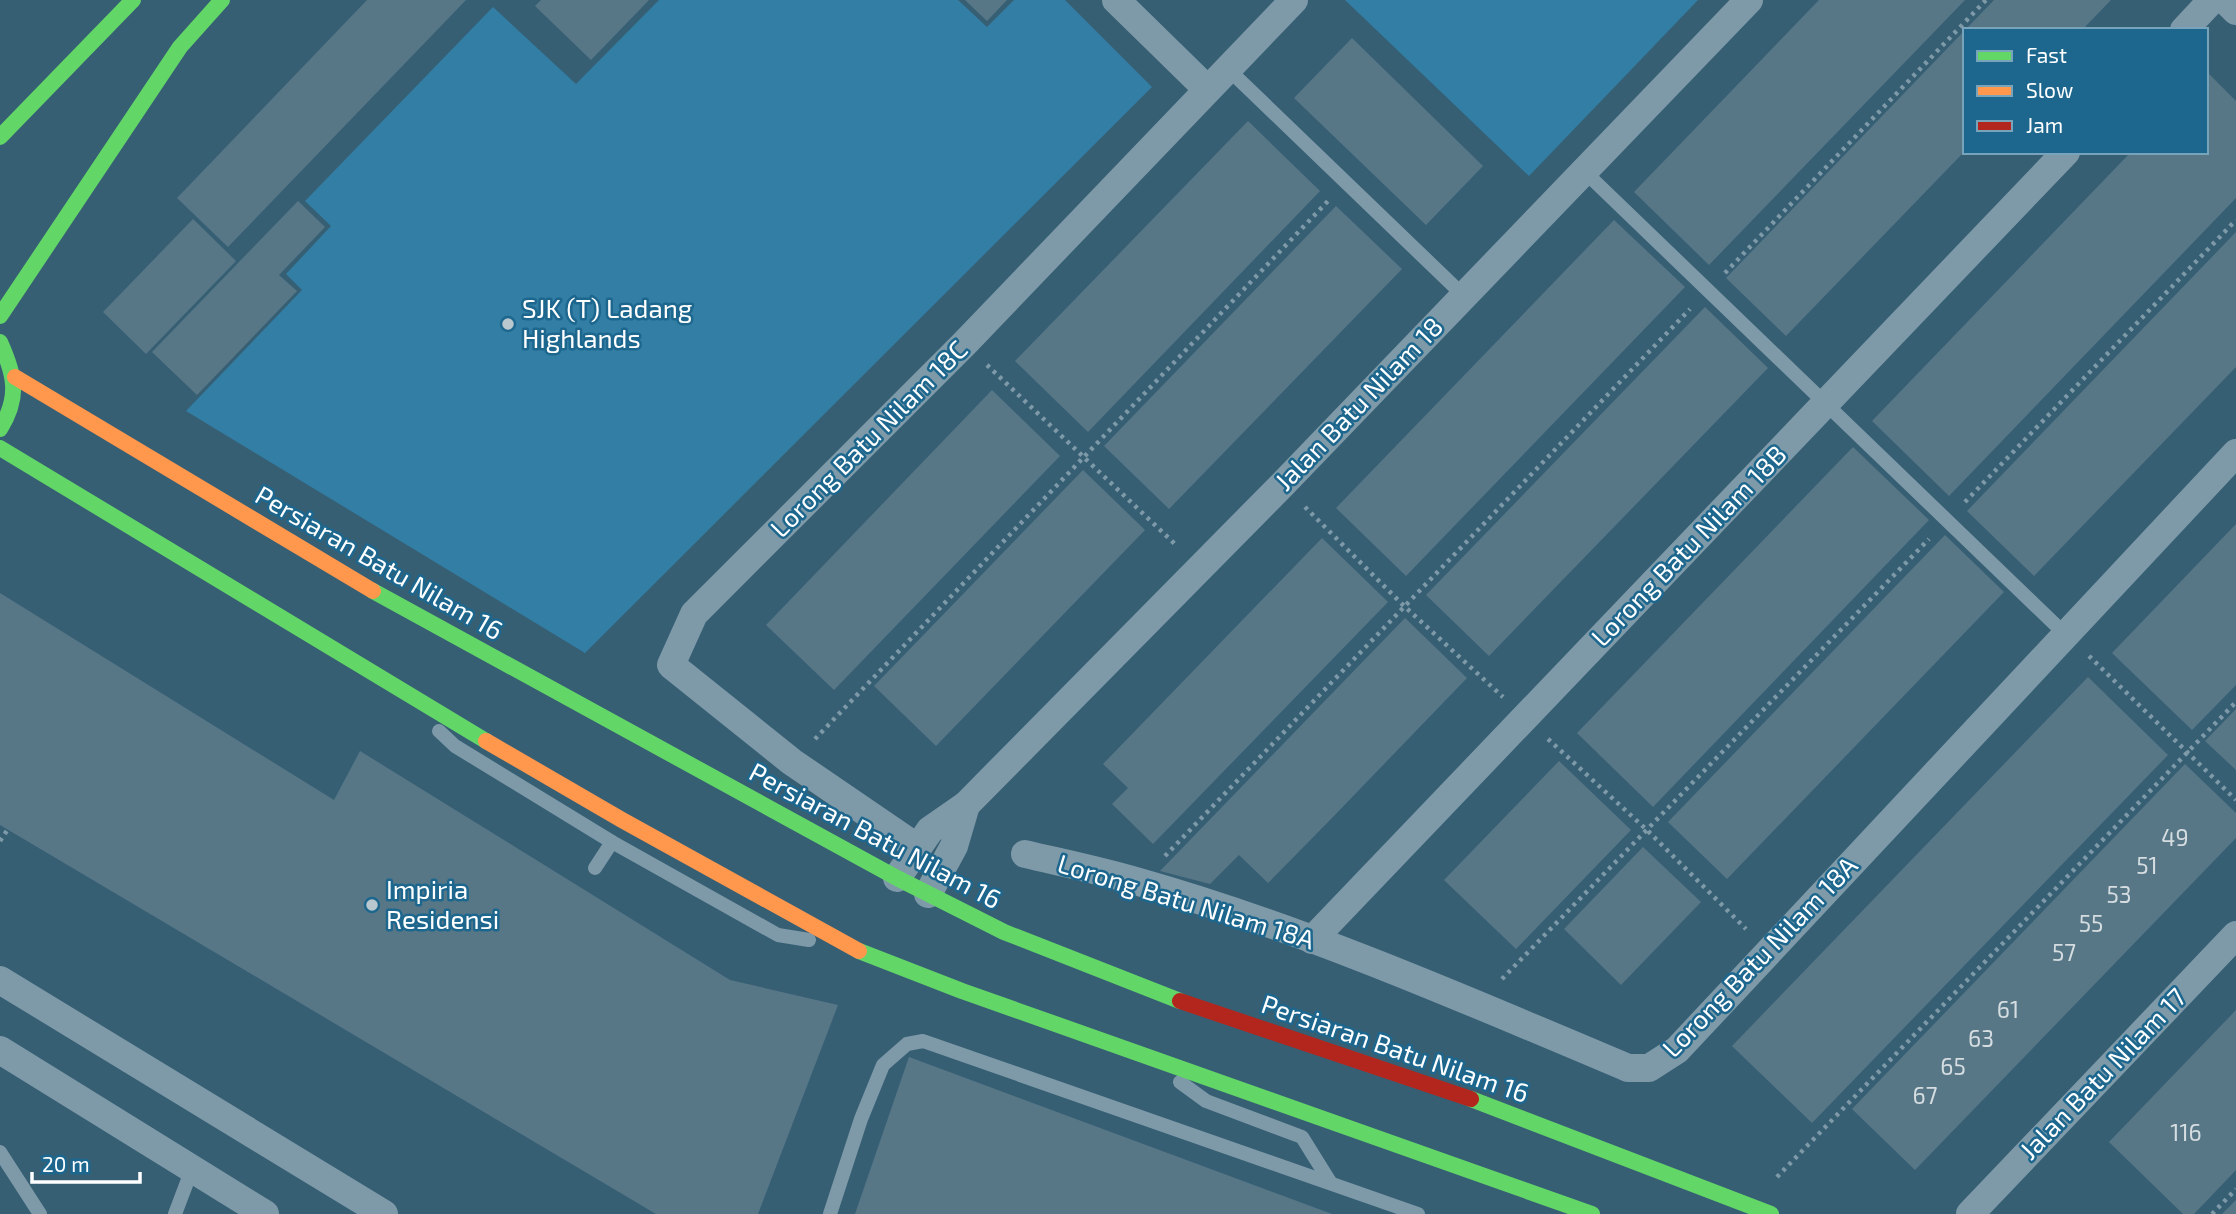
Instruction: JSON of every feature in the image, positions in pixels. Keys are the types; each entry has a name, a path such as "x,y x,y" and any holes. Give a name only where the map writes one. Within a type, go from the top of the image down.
{"street":[{"path":"0,137 133,0"},
{"path":"0,316 180,47 222,0"},
{"path":"1116,0 1207,89"},
{"name":"Lorong Batu Nilam 18C","path":"918,848 792,762 671,666 694,614 964,344 1294,0"},
{"name":"Jalan Batu Nilam 18","path":"897,878 930,830 966,805 1585,172 1749,0"},
{"path":"2186,28 2212,0"},
{"path":"2225,0 2236,10"},
{"name":"Lorong Batu Nilam 18B","path":"1312,940 2064,154"},
{"path":"0,342 15,377 13,411 0,429"},
{"name":"Persiaran Batu Nilam 16","path":"15,377 381,596 897,878 1004,932 1159,994 1502,1110 1770,1214"},
{"path":"0,448 387,683 622,820 848,946 962,991 1592,1214"},
{"name":"Lorong Batu Nilam 18A","path":"1025,854 1140,882 1312,940 1477,1004 1628,1068 1649,1068 1678,1049 2236,453"},
{"name":"Jalan Batu Nilam 18","path":"928,894 954,846 966,805"},
{"name":"Jalan Batu Nilam 17","path":"1975,1213 2236,935"},
{"path":"0,980 384,1214"},
{"path":"0,1050 265,1214"}],"lane":[{"path":"1228,69 1464,296"},
{"path":"1585,172 2066,635"},
{"path":"387,683 455,746 612,842 778,934 848,946"},
{"path":"595,868 612,842"},
{"path":"830,1214 883,1065 906,1044 923,1041 1419,1214"},
{"path":"1150,1056 1206,1101 1302,1138 1329,1182"},
{"path":"0,1152 40,1214"},
{"path":"175,1214 192,1169"}],"path":[{"path":"1140,882 1986,0"},
{"path":"792,762 1346,183"},
{"path":"1477,1004 2236,220"},
{"path":"964,344 1200,567"},
{"path":"2066,635 2236,800"},
{"path":"1748,1207 2236,702"},
{"path":"0,841 8,829"},
{"path":"2213,1214 2236,1189"}],"shaded area":[{"name":"SJK (T) Ladang Highlands","path":"659,0 958,0 987,27 1014,0 1065,0 1152,87 585,653 186,411 302,290 286,274 331,226 305,201 493,7 576,84"},
{"path":"1345,0 1698,0 1529,176"}],"building":[{"path":"367,0 466,0 228,247 177,198"},
{"path":"541,0 649,0 591,60 535,6"},
{"path":"965,0 1007,0 987,21"},
{"path":"1819,0 1965,0 1709,265 1634,192"},
{"path":"1994,0 2111,0 2084,28 1967,28"},
{"path":"1963,32 1963,153 1786,336 1726,278"},
{"path":"1352,38 1483,166 1426,225 1294,98"},
{"path":"2208,73 2236,101 2236,198 1949,496 1872,421 2129,154 2208,154"},
{"path":"1248,121 1320,191 1088,432 1015,361"},
{"path":"298,201 325,227 279,275 297,291 197,395 152,352"},
{"path":"1336,206 1402,269 1169,509 1104,446"},
{"path":"193,219 236,261 146,354 103,312"},
{"path":"1614,220 1685,287 1406,576 1336,508"},
{"path":"2236,232 2236,367 2034,576 1967,511"},
{"path":"1705,307 1768,368 1489,656 1426,595"},
{"path":"992,390 1060,456 834,690 766,625"},
{"path":"1853,447 1929,520 1653,807 1577,733"},
{"path":"1083,470 1145,530 936,746 874,686"},
{"path":"2236,524 2236,685 2192,730 2112,653"},
{"path":"1945,535 2004,592 1727,879 1668,822"},
{"path":"1322,538 1388,602 1153,844 1112,804 1128,788 1103,764"},
{"name":"Impiria Residensi","path":"0,593 334,800 360,751 730,980 838,1005 758,1214 656,1214 0,825"},
{"path":"1405,618 1467,678 1333,817 1268,883 1239,855 1210,884 1160,871"},
{"path":"2088,677 2168,755 1812,1123 1732,1046"},
{"path":"2236,709 2236,770 2205,741"},
{"path":"1559,761 1631,830 1516,949 1444,880"},
{"path":"2185,764 2236,813 2236,838 1915,1170 1852,1109"},
{"path":"1643,847 1701,902 1621,985 1564,929"},
{"path":"2236,1010 2236,1170 2194,1214 2183,1214 2109,1142"},
{"path":"909,1057 1332,1214 855,1214"},
{"path":"2236,1200 2236,1214 2222,1214"}],"traffic: fast":[{"path":"0,137 133,0"},
{"path":"0,316 180,47 222,0"},
{"path":"0,342 9,365 13,386 11,407 0,429"},
{"path":"0,448 486,741"},
{"path":"373,591 897,878 1004,932 1180,1001"},
{"path":"859,951 962,991 1592,1214"},
{"path":"1471,1099 1771,1214"}],"traffic: slow":[{"path":"15,377 373,591"},
{"path":"486,741 622,820 859,951"}],"traffic: jam":[{"path":"1180,1001 1471,1099"}],"place":[{"name":"SJK (T) Ladang Highlands","path":"508,324"},
{"name":"Impiria Residensi","path":"372,905"}]}
